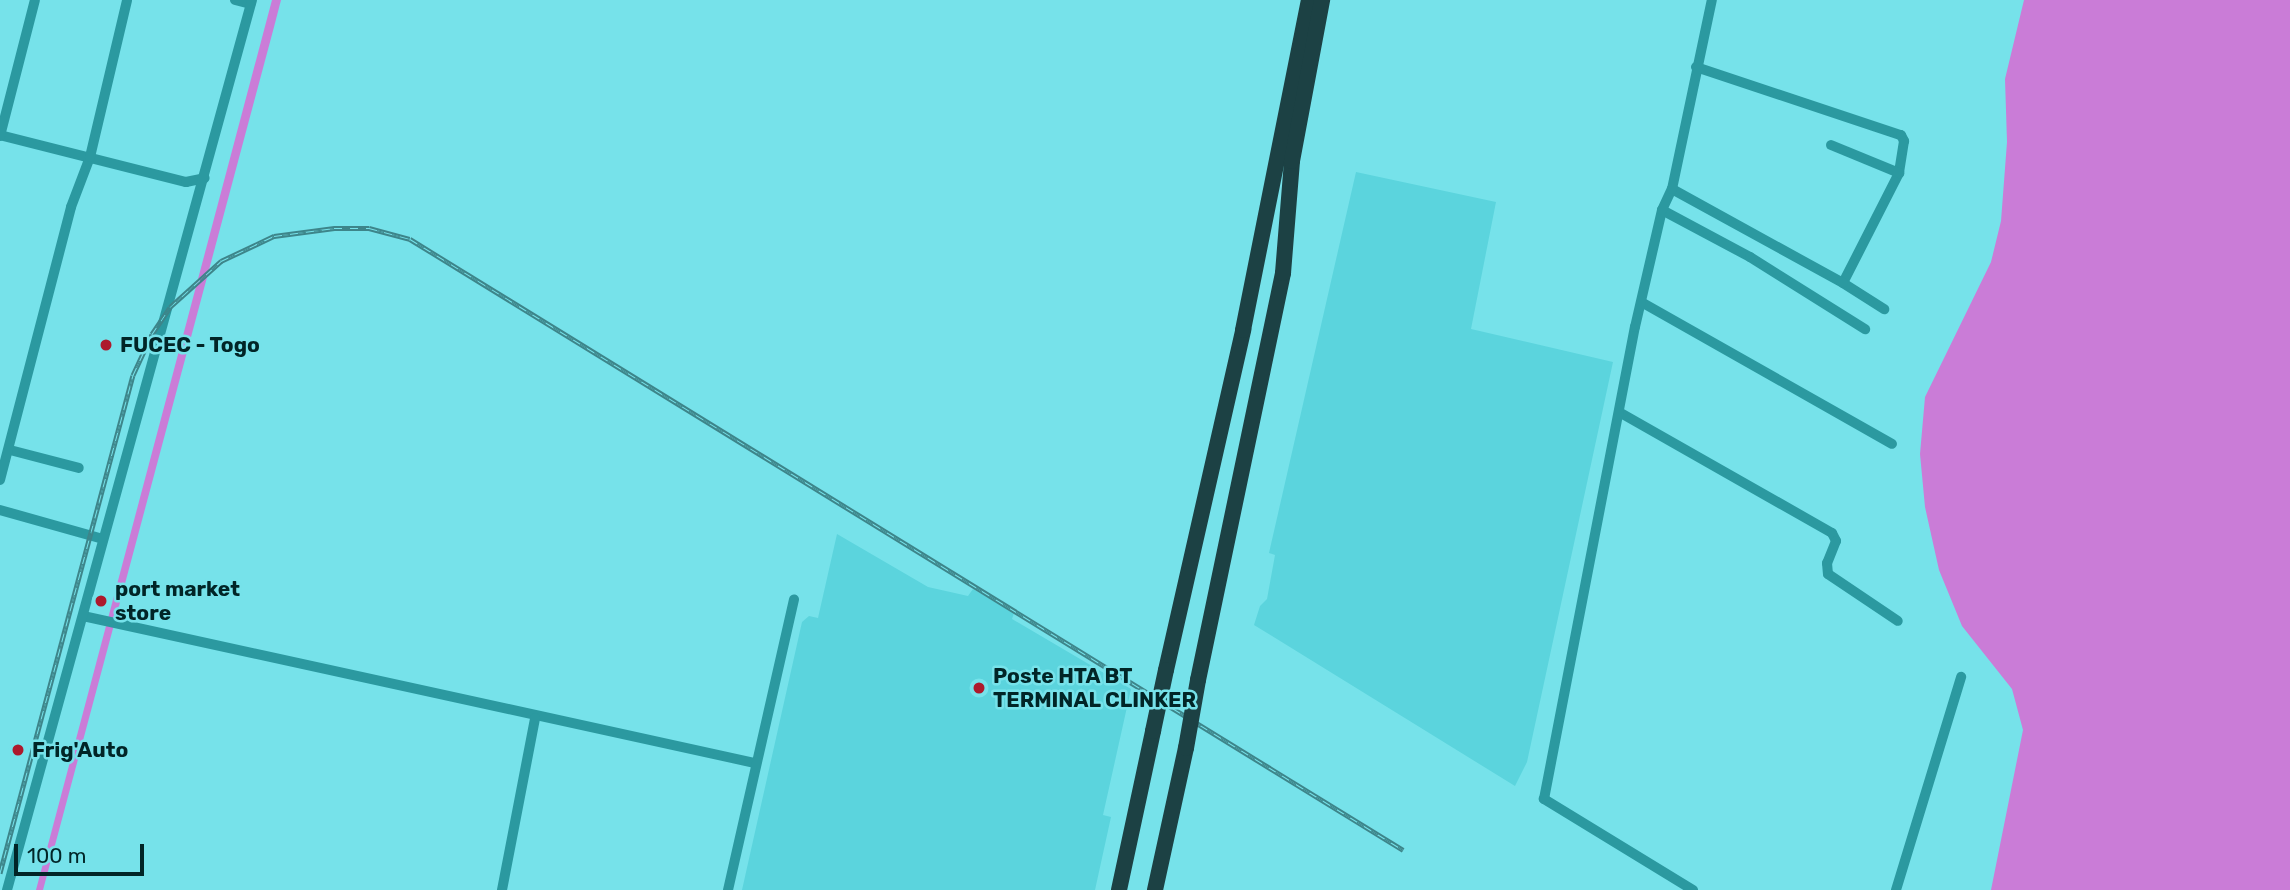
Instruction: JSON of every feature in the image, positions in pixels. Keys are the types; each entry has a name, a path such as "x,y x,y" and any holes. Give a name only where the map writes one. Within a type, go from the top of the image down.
{"highway":[{"path":"1119,890 1240,343 1309,0"},
{"path":"1155,890 1281,284 1290,226 1292,161 1322,0"}],"street":[{"path":"35,0 0,136 187,183 205,178"},
{"path":"0,480 10,450 71,207 90,158 127,0"},
{"path":"7,890 252,2 235,0"},
{"path":"1693,890 1544,799 1619,412 1662,210 1672,188 1712,0"},
{"path":"1696,67 1893,129 1904,141 1899,173 1843,284"},
{"path":"1830,145 1899,173"},
{"path":"1672,188 1884,310"},
{"path":"1662,210 1751,257 1865,329"},
{"path":"1643,303 1892,444"},
{"path":"1619,412 1832,533 1836,541 1827,563 1828,574 1898,621"},
{"path":"10,450 79,468"},
{"path":"0,510 103,539"},
{"path":"728,890 794,599"},
{"path":"83,617 536,718 755,763"},
{"path":"1896,890 1961,677"},
{"path":"502,890 536,718"}],"shaded area":[{"path":"272,0 281,0 43,890 36,890"},
{"path":"2024,0 2290,0 2290,890 1991,890 2023,730 2012,689 1962,626 1939,570 1925,507 1920,454 1925,397 1991,262 2001,221 2007,142 2005,79"},
{"path":"1356,172 1496,202 1471,329 1613,362 1527,762 1515,786 1254,625 1260,606 1267,599 1275,555 1269,553"},
{"path":"837,534 928,587 968,596 973,589 1014,613 1012,619 1131,689 1103,815 1111,817 1095,890 742,890 802,622 809,616 818,618"}],"railway":[{"path":"0,873 133,375 152,334 170,307 221,261 274,236 334,228 369,228 410,239 1403,850"}],"place":[{"name":"FUCEC - Togo","path":"106,345"},
{"name":"port market store","path":"101,601"},
{"name":"Poste HTA BT TERMINAL CLINKER","path":"979,688"},
{"name":"Frig'Auto","path":"18,750"}]}
